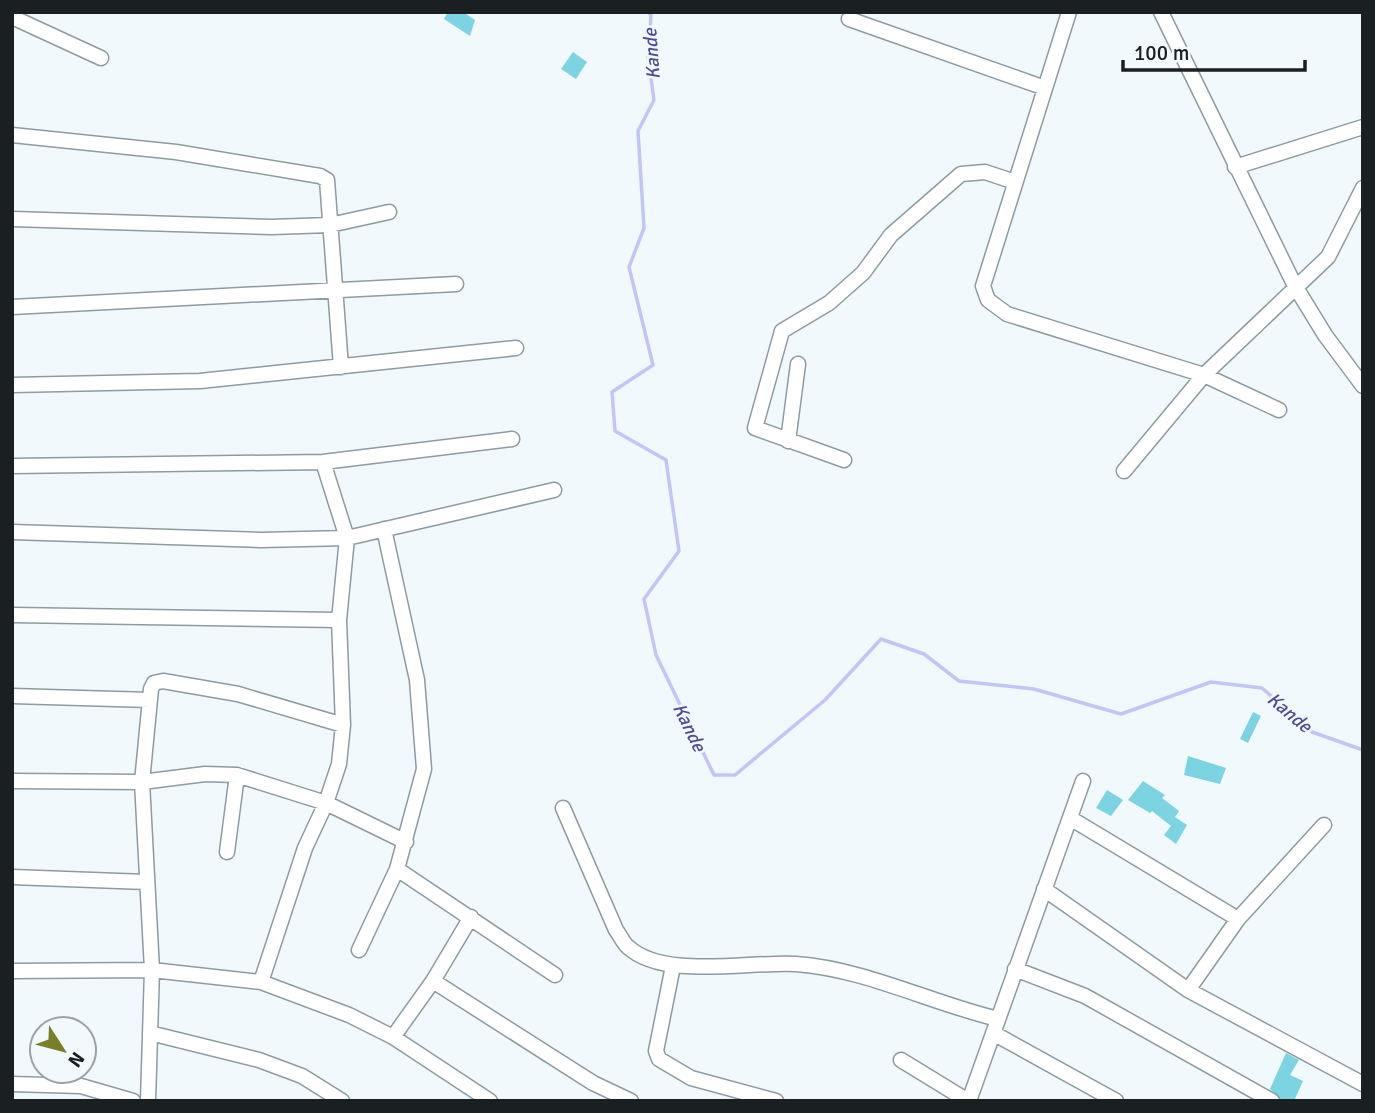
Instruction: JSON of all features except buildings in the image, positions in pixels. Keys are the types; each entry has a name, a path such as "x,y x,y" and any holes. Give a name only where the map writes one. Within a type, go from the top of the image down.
{"street":[{"path":"1069,12 983,286 988,300 1007,314 1204,375 1279,410"},
{"path":"1161,12 1295,286 1325,335 1363,386"},
{"path":"12,18 102,58"},
{"path":"849,19 1045,88"},
{"path":"1235,167 1363,127"},
{"path":"12,135 176,152 320,176 329,185 341,367"},
{"path":"844,460 788,441 754,425 782,331 829,303 863,273 891,235 961,174 985,172 1015,182"},
{"path":"1124,471 1204,375 1328,257 1363,188"},
{"path":"12,219 330,225 390,212"},
{"path":"12,307 106,305 456,284"},
{"path":"12,385 200,381 516,348"},
{"path":"788,441 798,364"},
{"path":"12,466 323,462 512,439"},
{"path":"261,982 304,848 326,803 339,764 343,725 340,620 347,538 323,462"},
{"path":"12,532 261,540 347,538 554,490"},
{"path":"359,950 397,869 424,769 417,680 384,529"},
{"path":"12,615 340,620"},
{"path":"148,1101 152,970 142,782 154,683 163,681 238,694 343,725"},
{"path":"12,696 150,700"},
{"path":"12,780 142,782 205,774 237,775 326,803 406,842"},
{"path":"227,852 237,775"},
{"path":"901,1060 969,1101 1083,781"},
{"path":"563,808 616,930 627,947 641,956 673,965 794,964 831,968 995,1026 1116,1101"},
{"path":"1070,818 1238,919"},
{"path":"1188,990 1238,919 1324,825"},
{"path":"397,869 555,975"},
{"path":"12,877 146,882"},
{"path":"1044,889 1188,990 1363,1084"},
{"path":"393,1038 433,981 471,917"},
{"path":"673,965 656,1051 659,1059 691,1078 776,1101"},
{"path":"1015,969 1085,996 1268,1100"},
{"path":"12,971 152,970 261,982 349,1015 393,1038 490,1101"},
{"path":"433,981 593,1083 631,1101"},
{"path":"150,1034 259,1060 302,1076 342,1101"},
{"path":"12,1084 81,1086 133,1101"}],"waterway":[{"name":"Kande","path":"648,12 651,15 648,57 654,100 638,131 644,228 629,267 653,365 612,392 615,431 666,460 679,551 644,599 656,655 714,775 735,775 825,700 881,639 924,654 959,681 1034,689 1121,714 1211,682 1262,688 1312,732 1363,750"}]}
